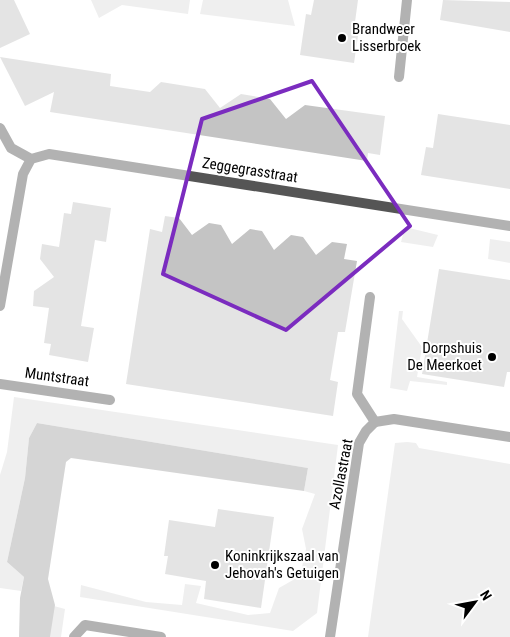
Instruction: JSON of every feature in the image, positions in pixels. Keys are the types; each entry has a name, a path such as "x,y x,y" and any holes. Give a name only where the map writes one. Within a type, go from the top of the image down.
{"street":[{"path":"399,77 407,0"},
{"path":"0,128 11,148 31,159 23,174 0,306"},
{"name":"Zeggegrasstraat","path":"31,159 49,154 510,226"},
{"path":"370,297 357,394 375,422 394,419 510,438"},
{"name":"Muntstraat","path":"0,384 110,400"},
{"name":"Azollastraat","path":"330,637 359,443 366,431 375,422"},
{"path":"74,637 85,626 161,637"}],"highlighted area":[{"path":"312,81 410,226 286,330 163,274 202,119"}],"shaded area":[{"path":"91,0 190,0 188,14 122,5 99,18"},
{"path":"203,0 288,0 295,26 200,14"},
{"path":"405,227 438,235 433,247 401,242"},
{"path":"490,239 510,242 510,263 488,259"},
{"path":"399,311 403,311 402,319 422,347 417,377 447,382 447,385 410,381 407,391 390,388"},
{"path":"14,397 338,445 317,613 293,631 80,597 81,585 146,602 182,605 185,584 201,586 196,603 248,615 270,613 279,588 300,576 306,549 302,529 315,494 304,491 308,468 37,423 29,438 25,478 7,562 24,577 21,591 0,588 0,475 7,452"},
{"path":"37,423 308,468 304,491 71,458 66,462 48,579 55,605 50,637 19,637 20,598 24,577 7,562 25,478 29,438"},
{"path":"395,443 416,443 419,448 510,464 510,637 368,637"},
{"path":"54,606 65,609 61,637 49,637"}],"building":[{"path":"0,0 14,0 30,34 0,48"},
{"path":"314,0 358,0 355,22 360,22 354,63 300,55 306,14 311,15"},
{"path":"443,0 510,2 510,32 440,20"},
{"path":"0,57 111,74 110,86 150,92 161,82 205,89 220,108 241,94 270,99 286,119 305,105 385,116 380,155 368,153 367,161 50,112 54,92 25,106"},
{"path":"438,114 510,125 510,189 421,175 426,147 433,148"},
{"path":"73,202 111,208 106,242 95,240 81,326 94,328 88,362 49,355 51,344 44,343 49,308 33,306 34,291 54,277 40,259 42,244 59,247 64,213 71,214"},
{"path":"165,216 179,218 192,235 209,223 221,225 232,244 250,229 262,231 274,250 291,235 303,237 316,255 332,242 347,244 344,259 357,261 345,332 338,332 330,380 338,382 333,416 126,384 150,229 162,232"},
{"path":"439,269 510,280 510,372 507,372 504,387 422,374"},
{"name":"Koninkrijkszaal van Jehovah's Getuigen","path":"218,509 274,517 261,608 204,599 206,581 165,574 168,556 164,556 169,520 215,527"}],"place":[{"name":"Brandweer Lisserbroek","path":"342,38"},
{"name":"Dorpshuis De Meerkoet","path":"492,357"},
{"name":"Koninkrijkszaal van Jehovah's Getuigen","path":"215,565"}]}
